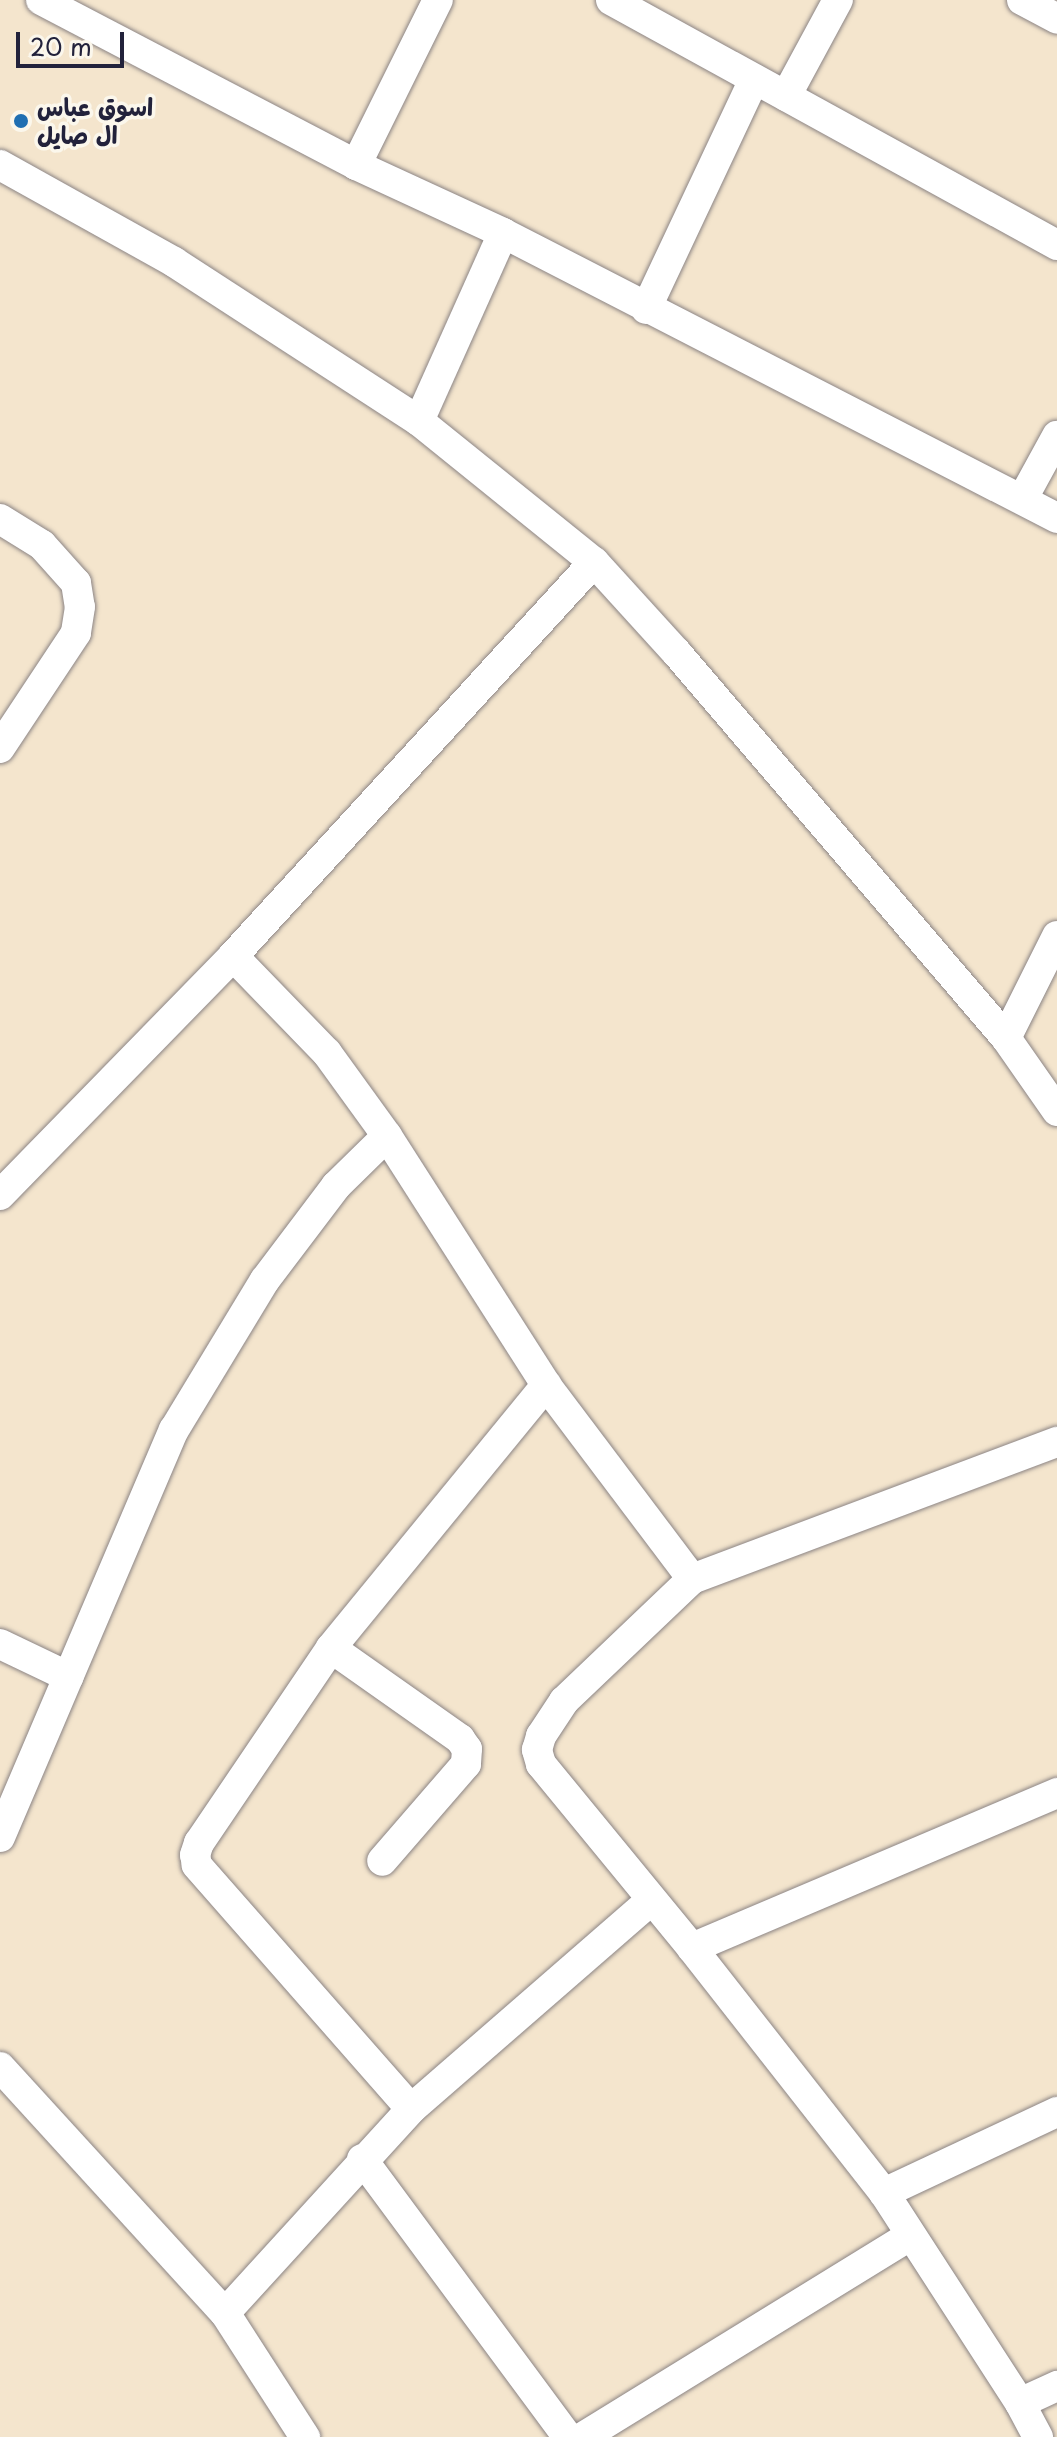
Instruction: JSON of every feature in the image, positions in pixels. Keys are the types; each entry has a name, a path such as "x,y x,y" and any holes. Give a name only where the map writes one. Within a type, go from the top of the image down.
{"street":[{"path":"41,0 356,165 503,233 1057,518"},
{"path":"356,165 438,0"},
{"path":"611,0 1057,245"},
{"path":"786,96 838,0"},
{"path":"1022,0 1057,19"},
{"path":"646,309 754,79"},
{"path":"0,165 174,262 419,421 594,562 676,652 1006,1038 1057,1111"},
{"path":"419,421 503,233"},
{"path":"1023,498 1057,436"},
{"path":"0,519 42,545 76,583 80,607 76,633 0,748"},
{"path":"0,1195 233,956 594,562"},
{"path":"1006,1038 1057,936"},
{"path":"233,956 327,1053 387,1136 546,1385 692,1579"},
{"path":"0,1837 174,1430 265,1280 336,1186 387,1136"},
{"path":"411,2109 197,1865 195,1855 199,1843 331,1648 546,1385"},
{"path":"1038,2437 1020,2403 884,2193 692,1948 650,1901 541,1764 537,1750 541,1736 564,1701 692,1579 1057,1442"},
{"path":"0,1644 69,1677"},
{"path":"331,1648 460,1739 467,1749 466,1764 382,1861"},
{"path":"692,1948 1057,1793"},
{"path":"225,2313 362,2159 411,2109 650,1901"},
{"path":"0,2067 225,2313 305,2437"},
{"path":"884,2193 1057,2112"},
{"path":"362,2159 568,2437"},
{"path":"583,2437 910,2236"},
{"path":"1020,2403 1057,2386"}],"place":[{"name":"اسوق عباس ال صايل","path":"21,121"}]}
